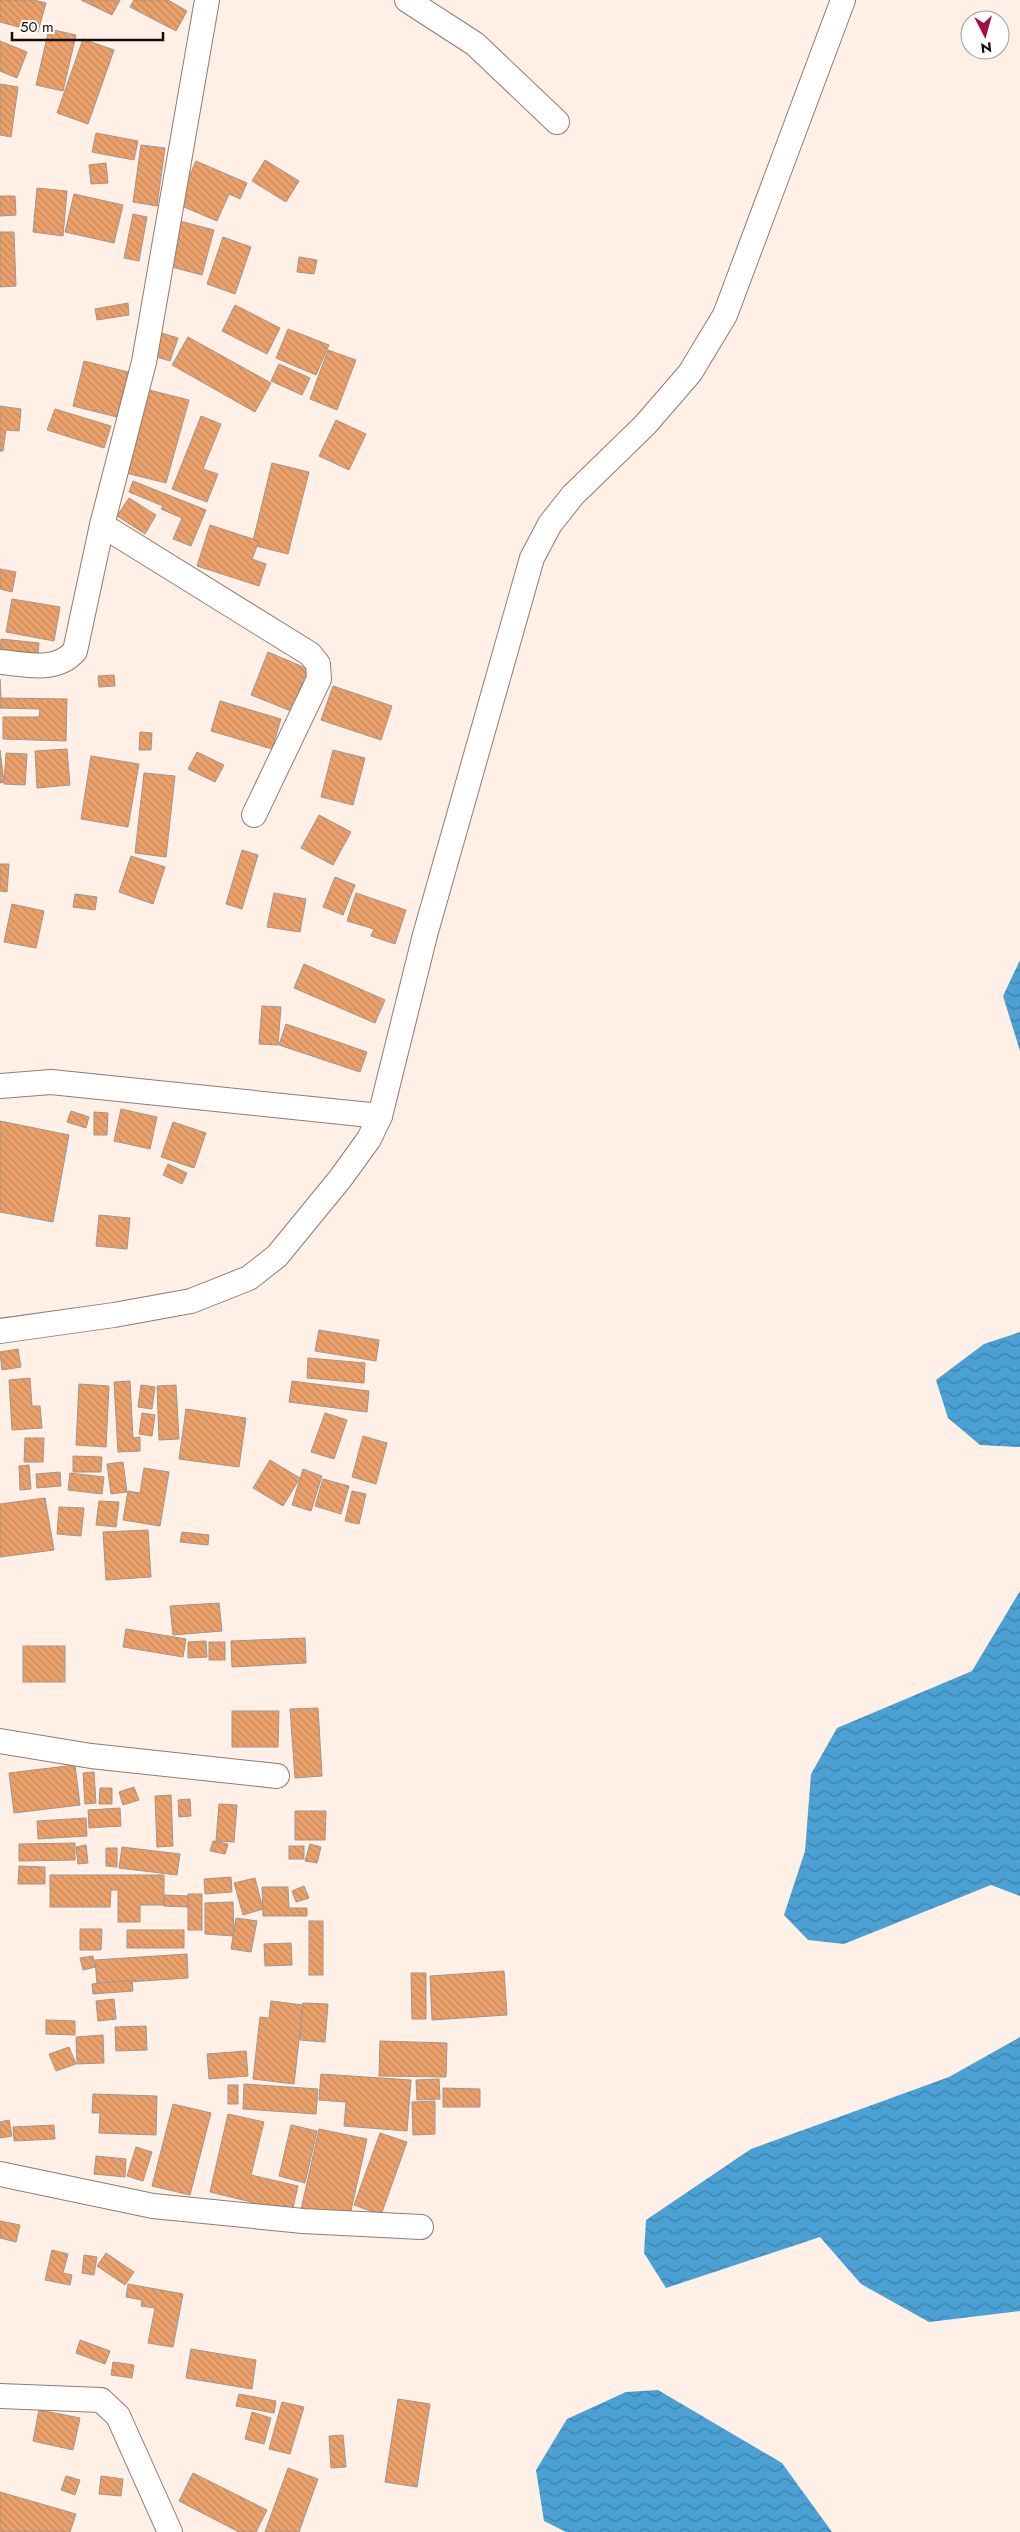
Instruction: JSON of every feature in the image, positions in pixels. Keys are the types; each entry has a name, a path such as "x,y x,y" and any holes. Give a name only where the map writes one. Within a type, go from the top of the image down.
{"street":[{"path":"0,662 54,666 68,659 75,651 102,525 144,362 207,0"},
{"path":"408,0 475,44 558,122"},
{"path":"0,1331 114,1315 191,1301 248,1278 276,1256 340,1179 369,1139 380,1116 425,935 532,558 550,524 574,495 645,425 690,373 725,315 843,0"},
{"path":"102,525 310,654 318,664 319,679 254,815"},
{"path":"0,1086 50,1082 380,1116"},
{"path":"0,1740 91,1756 277,1776"},
{"path":"0,2174 153,2206 303,2221 421,2227"},
{"path":"0,2396 101,2400 118,2416 170,2532"}],"water":[{"path":"1020,960 1020,1051 1003,996"},
{"path":"1020,1332 1020,1447 980,1445 948,1418 936,1380 984,1344"},
{"path":"1020,1591 1020,1896 991,1885 844,1944 808,1940 784,1915 805,1851 811,1774 837,1728 972,1671"},
{"path":"1020,2037 1020,2311 929,2322 861,2284 820,2237 666,2288 644,2253 646,2220 751,2149 949,2077"},
{"path":"658,2390 782,2463 832,2532 566,2532 544,2521 536,2470 567,2419 626,2392"}],"building":[{"path":"0,0 34,0 46,3 38,32 0,22"},
{"path":"81,0 120,0 112,15"},
{"path":"134,0 168,0 187,11 176,31 130,7"},
{"path":"49,29 76,35 63,91 36,85"},
{"path":"83,39 114,50 88,124 57,113"},
{"path":"0,41 27,52 17,78 0,71"},
{"path":"0,84 18,87 11,137 0,135"},
{"path":"96,133 138,141 134,160 92,152"},
{"path":"141,145 165,148 157,206 133,202"},
{"path":"265,160 299,181 286,202 252,181"},
{"path":"196,161 247,183 240,199 229,194 217,221 177,204"},
{"path":"106,163 108,183 91,184 89,165"},
{"path":"37,188 67,191 63,236 33,232"},
{"path":"74,194 123,205 114,243 65,232"},
{"path":"0,196 15,196 16,215 0,216"},
{"path":"133,214 147,217 139,261 124,258"},
{"path":"176,220 214,230 202,275 164,265"},
{"path":"0,232 14,232 16,286 0,287"},
{"path":"223,237 251,247 235,294 207,284"},
{"path":"299,257 317,260 314,274 297,272"},
{"path":"128,303 129,315 97,320 95,309"},
{"path":"235,305 280,328 267,354 222,331"},
{"path":"288,329 329,345 316,375 276,358"},
{"path":"158,332 178,338 170,361 150,355"},
{"path":"188,337 271,383 255,412 172,365"},
{"path":"328,350 356,360 337,410 310,399"},
{"path":"84,361 128,372 117,417 73,406"},
{"path":"279,364 310,378 302,395 271,381"},
{"path":"149,390 189,400 166,483 126,473"},
{"path":"0,406 21,409 19,431 6,430 3,451 0,451"},
{"path":"55,409 111,426 104,448 47,430"},
{"path":"201,416 221,424 203,469 218,474 207,502 172,489"},
{"path":"336,420 366,434 349,470 319,456"},
{"path":"272,463 309,472 288,554 252,545"},
{"path":"133,481 206,510 191,546 173,539 182,518 161,509 163,506 129,492"},
{"path":"129,498 156,515 145,534 117,516"},
{"path":"210,525 259,541 252,559 266,564 259,586 197,566"},
{"path":"0,569 16,572 12,592 0,589"},
{"path":"12,599 60,607 54,641 6,632"},
{"path":"1,639 39,643 38,653 0,650"},
{"path":"268,652 308,669 291,711 251,695"},
{"path":"114,675 115,686 99,687 98,676"},
{"path":"0,679 1,698 67,699 66,741 3,739 3,717 39,717 40,709 0,708"},
{"path":"333,686 392,706 381,740 321,720"},
{"path":"220,701 281,719 272,749 211,731"},
{"path":"140,732 152,733 151,750 139,750"},
{"path":"67,749 70,785 37,788 35,751"},
{"path":"0,750 4,782 0,783"},
{"path":"333,750 365,758 353,805 321,797"},
{"path":"197,752 224,765 215,782 188,769"},
{"path":"6,753 27,754 25,785 4,784"},
{"path":"91,756 139,764 128,827 81,819"},
{"path":"144,773 175,776 166,857 135,853"},
{"path":"319,815 351,832 333,865 301,848"},
{"path":"242,850 258,855 242,909 226,904"},
{"path":"131,856 165,867 153,904 119,892"},
{"path":"0,864 9,864 7,892 0,891"},
{"path":"335,877 355,885 343,915 323,907"},
{"path":"274,893 306,899 300,932 267,927"},
{"path":"356,893 406,910 395,944 371,936 374,929 347,921"},
{"path":"75,894 97,897 95,910 73,907"},
{"path":"12,904 44,911 36,948 4,942"},
{"path":"304,964 385,1000 375,1023 294,988"},
{"path":"262,1006 281,1007 278,1045 259,1044"},
{"path":"286,1024 367,1052 360,1072 279,1045"},
{"path":"121,1109 157,1117 150,1149 114,1141"},
{"path":"71,1111 89,1117 86,1128 67,1122"},
{"path":"94,1112 108,1113 107,1135 94,1135"},
{"path":"0,1121 69,1135 53,1222 0,1212"},
{"path":"173,1122 206,1133 194,1168 161,1157"},
{"path":"168,1164 187,1173 182,1184 163,1175"},
{"path":"99,1215 130,1218 127,1249 96,1246"},
{"path":"319,1330 379,1340 376,1361 315,1351"},
{"path":"18,1349 21,1367 2,1370 0,1352"},
{"path":"308,1358 365,1363 364,1383 307,1378"},
{"path":"30,1378 32,1406 40,1406 42,1428 12,1430 9,1380"},
{"path":"130,1381 133,1438 140,1437 140,1451 118,1452 114,1382"},
{"path":"292,1381 369,1391 367,1412 289,1402"},
{"path":"79,1384 109,1386 106,1447 76,1445"},
{"path":"141,1385 155,1387 152,1409 138,1407"},
{"path":"176,1385 179,1439 159,1440 157,1386"},
{"path":"186,1409 246,1418 239,1467 179,1459"},
{"path":"142,1413 155,1415 152,1436 139,1434"},
{"path":"325,1413 347,1420 334,1459 311,1452"},
{"path":"363,1436 387,1443 376,1484 352,1477"},
{"path":"25,1438 44,1438 43,1462 24,1462"},
{"path":"73,1456 102,1457 101,1472 73,1472"},
{"path":"270,1460 300,1478 283,1506 253,1488"},
{"path":"123,1462 127,1492 111,1494 107,1464"},
{"path":"29,1465 31,1489 20,1490 19,1466"},
{"path":"144,1468 169,1472 160,1526 123,1520 128,1491 140,1493"},
{"path":"303,1469 322,1476 311,1511 292,1505"},
{"path":"60,1472 61,1486 37,1488 36,1474"},
{"path":"70,1473 104,1477 102,1494 68,1490"},
{"path":"323,1479 349,1486 341,1514 315,1506"},
{"path":"352,1491 366,1494 359,1524 345,1521"},
{"path":"45,1498 54,1550 0,1557 0,1504"},
{"path":"99,1501 119,1502 116,1527 96,1525"},
{"path":"59,1507 84,1508 81,1536 57,1534"},
{"path":"148,1530 151,1577 106,1580 103,1532"},
{"path":"182,1532 209,1535 208,1545 180,1542"},
{"path":"219,1603 222,1631 173,1635 170,1606"},
{"path":"126,1629 186,1639 183,1657 123,1647"},
{"path":"305,1638 306,1663 232,1667 231,1641"},
{"path":"206,1641 207,1657 188,1658 188,1642"},
{"path":"209,1642 225,1642 225,1660 209,1660"},
{"path":"23,1646 65,1646 65,1682 23,1682"},
{"path":"318,1708 322,1776 295,1778 290,1709"},
{"path":"232,1711 279,1711 278,1747 232,1747"},
{"path":"75,1765 80,1805 14,1813 9,1773"},
{"path":"94,1772 96,1803 85,1804 83,1773"},
{"path":"134,1787 139,1800 123,1805 119,1792"},
{"path":"100,1788 112,1788 112,1804 99,1804"},
{"path":"171,1795 173,1846 157,1847 155,1796"},
{"path":"190,1799 191,1816 179,1817 178,1800"},
{"path":"219,1804 237,1805 234,1842 216,1841"},
{"path":"120,1808 121,1826 89,1828 88,1810"},
{"path":"295,1811 326,1811 325,1840 295,1840"},
{"path":"86,1818 87,1836 38,1839 37,1821"},
{"path":"213,1841 228,1844 225,1854 210,1851"},
{"path":"75,1843 75,1860 19,1861 19,1844"},
{"path":"310,1844 321,1847 317,1863 305,1861"},
{"path":"86,1845 88,1863 78,1864 76,1847"},
{"path":"289,1846 304,1846 304,1859 289,1859"},
{"path":"122,1847 180,1854 177,1875 119,1868"},
{"path":"106,1848 117,1848 117,1867 106,1866"},
{"path":"19,1866 45,1867 45,1884 18,1884"},
{"path":"50,1875 164,1875 164,1905 140,1905 140,1922 118,1922 118,1890 111,1890 110,1907 50,1907"},
{"path":"231,1877 232,1892 205,1894 204,1879"},
{"path":"255,1878 263,1909 243,1915 234,1883"},
{"path":"304,1886 309,1898 296,1902 292,1891"},
{"path":"262,1887 288,1887 289,1908 307,1908 307,1916 263,1916"},
{"path":"188,1894 202,1894 202,1930 188,1930"},
{"path":"165,1895 188,1896 188,1907 164,1906"},
{"path":"233,1902 234,1936 205,1934 205,1903"},
{"path":"236,1918 257,1921 251,1952 231,1949"},
{"path":"309,1921 323,1921 323,1975 309,1975"},
{"path":"80,1929 102,1929 101,1950 80,1950"},
{"path":"127,1930 184,1930 184,1948 127,1948"},
{"path":"291,1943 292,1965 265,1966 264,1944"},
{"path":"187,1954 188,1978 97,1984 95,1960"},
{"path":"93,1956 95,1967 83,1970 80,1958"},
{"path":"504,1971 507,2015 432,2020 430,1976"},
{"path":"411,1973 426,1973 426,2019 412,2019"},
{"path":"132,1980 133,1991 93,1994 92,1984"},
{"path":"114,1999 116,2019 98,2021 96,2001"},
{"path":"271,2001 303,2005 294,2084 253,2079 260,2017 269,2018"},
{"path":"303,2003 328,2004 325,2042 300,2040"},
{"path":"46,2020 75,2021 75,2035 46,2034"},
{"path":"146,2026 147,2050 116,2051 115,2027"},
{"path":"103,2035 104,2063 77,2064 76,2037"},
{"path":"380,2041 447,2043 446,2077 379,2076"},
{"path":"69,2047 76,2064 56,2071 49,2054"},
{"path":"246,2051 248,2076 209,2079 207,2054"},
{"path":"321,2074 411,2080 407,2131 344,2126 346,2102 319,2100"},
{"path":"439,2079 440,2099 417,2100 416,2080"},
{"path":"244,2084 318,2089 316,2114 243,2109"},
{"path":"228,2085 238,2085 238,2104 228,2104"},
{"path":"443,2088 480,2089 480,2107 443,2107"},
{"path":"93,2094 157,2096 156,2135 99,2133 100,2113 92,2113"},
{"path":"435,2101 435,2134 413,2135 412,2102"},
{"path":"173,2104 211,2113 190,2195 152,2186"},
{"path":"228,2114 264,2122 251,2175 298,2186 292,2212 210,2192"},
{"path":"9,2120 12,2136 0,2138 0,2122"},
{"path":"54,2125 55,2139 14,2141 13,2127"},
{"path":"291,2125 317,2131 305,2183 279,2176"},
{"path":"319,2129 367,2139 348,2224 300,2214"},
{"path":"380,2133 407,2142 381,2215 354,2205"},
{"path":"136,2147 152,2152 143,2181 127,2176"},
{"path":"96,2156 126,2159 125,2177 94,2174"},
{"path":"0,2221 20,2225 16,2242 0,2238"},
{"path":"52,2250 68,2254 63,2273 72,2275 70,2285 45,2280"},
{"path":"106,2253 134,2272 125,2285 97,2266"},
{"path":"84,2255 97,2257 94,2275 82,2273"},
{"path":"128,2284 183,2294 173,2347 148,2343 155,2308 141,2306 142,2300 126,2297"},
{"path":"80,2340 110,2351 105,2364 76,2353"},
{"path":"191,2349 256,2360 252,2389 186,2378"},
{"path":"113,2362 134,2365 132,2378 111,2375"},
{"path":"239,2394 276,2401 274,2413 236,2406"},
{"path":"398,2399 430,2404 417,2487 385,2482"},
{"path":"282,2402 304,2407 290,2454 269,2449"},
{"path":"39,2410 80,2418 73,2450 33,2441"},
{"path":"252,2412 271,2418 264,2444 245,2439"},
{"path":"343,2435 346,2467 331,2468 329,2436"},
{"path":"288,2468 318,2479 299,2532 265,2532"},
{"path":"193,2473 267,2510 256,2532 239,2532 179,2501"},
{"path":"66,2476 80,2480 75,2495 61,2490"},
{"path":"101,2476 123,2479 121,2496 99,2494"},
{"path":"0,2492 76,2514 70,2532 0,2532"}]}
